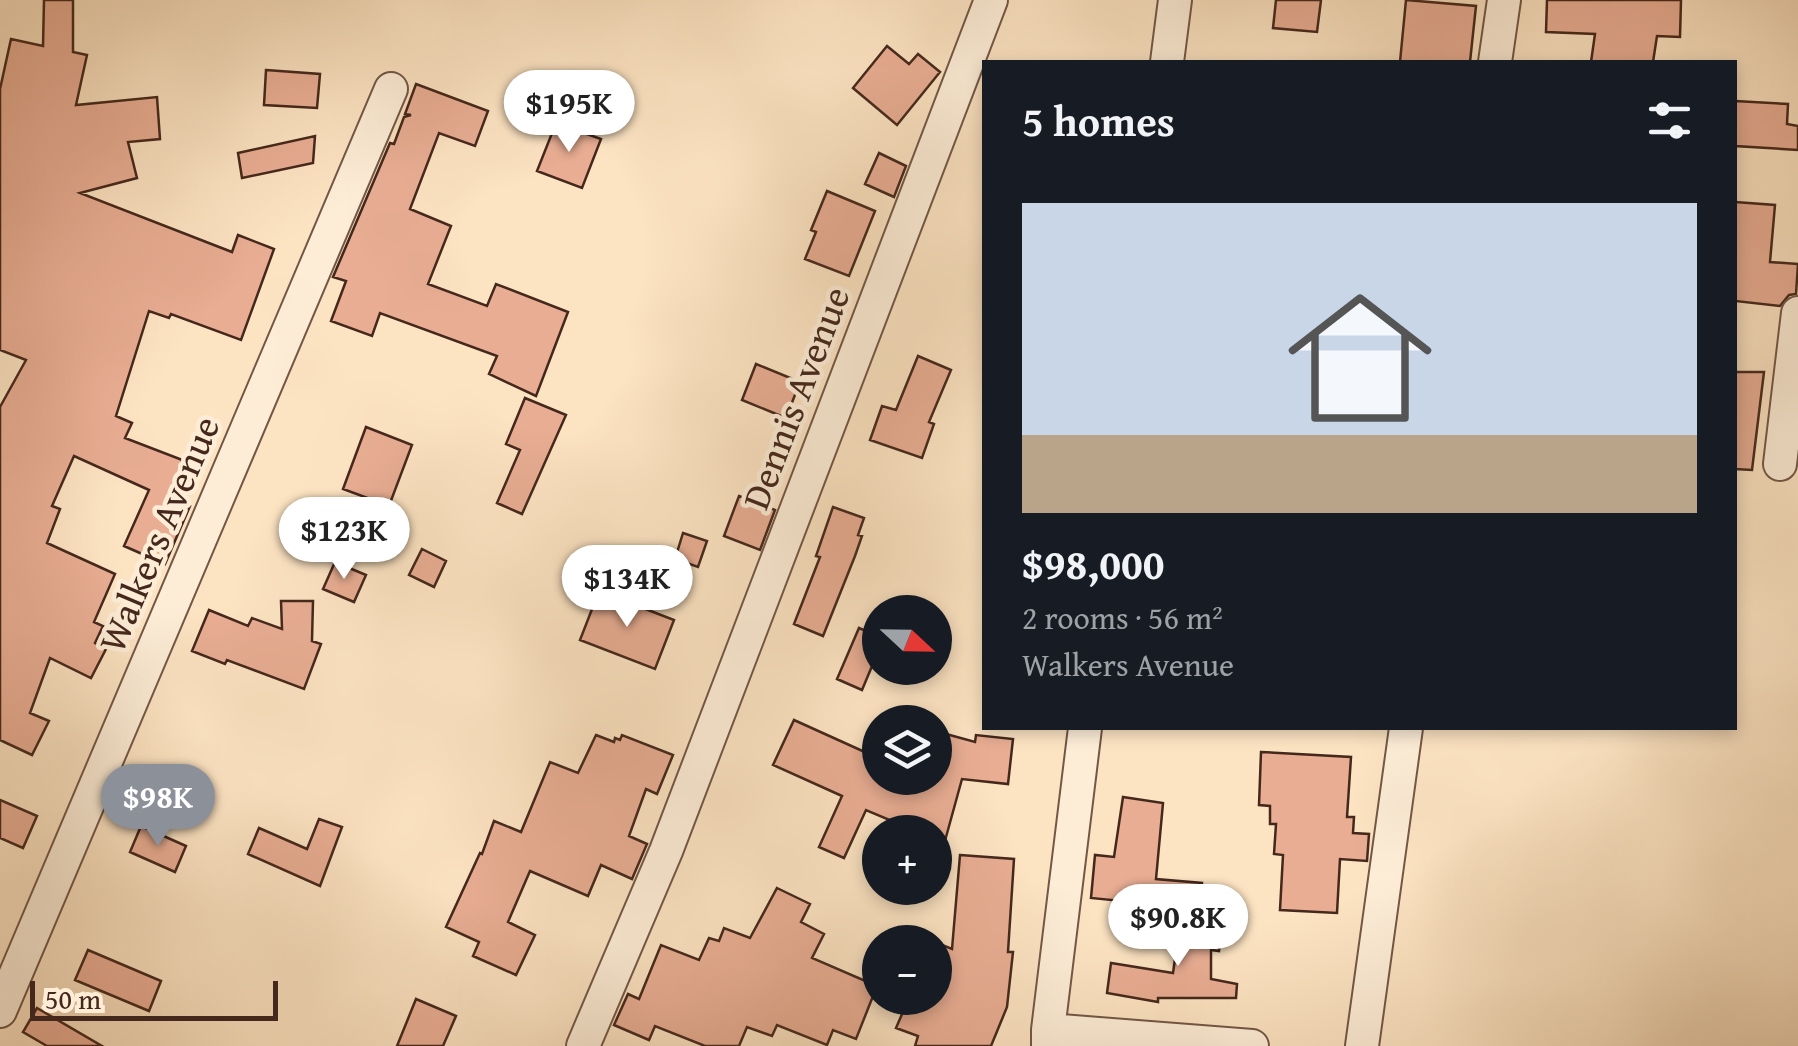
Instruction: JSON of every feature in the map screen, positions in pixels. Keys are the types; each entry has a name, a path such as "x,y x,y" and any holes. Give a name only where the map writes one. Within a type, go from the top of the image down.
{"street":[{"name":"Dennis Avenue","path":"583,1046 666,851 990,0"},
{"path":"1167,60 1175,0"},
{"path":"1495,60 1504,0"},
{"name":"Walkers Avenue","path":"0,1011 391,89"},
{"path":"1780,464 1798,312"},
{"path":"1085,730 1048,1038 1252,1046"},
{"path":"1362,1046 1406,730"}],"building":[{"path":"44,0 73,0 73,52 87,55 76,105 157,97 160,139 128,142 137,178 80,193 232,252 238,235 274,249 241,340 171,314 169,318 149,311 116,416 132,423 125,438 198,466 184,503 190,506 165,564 124,546 149,490 74,456 52,506 60,509 47,543 115,574 94,622 103,626 95,643 106,649 91,678 50,658 30,713 49,721 32,755 0,740 0,407 26,360 0,350 0,89 11,39 43,46"},
{"path":"1276,0 1321,0 1317,32 1273,28"},
{"path":"1406,0 1476,6 1470,60 1400,60"},
{"path":"1547,0 1681,0 1680,37 1657,36 1653,60 1591,60 1595,34 1546,32"},
{"path":"887,46 909,64 918,54 940,72 897,125 853,88"},
{"path":"266,70 320,74 317,108 264,105"},
{"path":"416,84 488,111 475,146 439,133 410,209 451,226 428,284 487,306 496,284 568,312 536,396 489,374 497,356 380,313 372,336 331,321 346,281 333,277 390,143 394,144 404,117 411,115 405,114"},
{"path":"1737,101 1788,104 1787,124 1798,126 1798,150 1737,146"},
{"path":"556,123 601,139 582,188 537,171"},
{"path":"315,136 313,163 242,178 238,153"},
{"path":"879,153 906,166 894,197 865,184"},
{"path":"827,191 875,211 849,276 805,259 816,232 811,230"},
{"path":"1737,202 1775,205 1770,262 1798,264 1796,294 1789,295 1780,306 1737,301"},
{"path":"918,356 951,370 929,422 934,424 922,458 870,440 882,406 896,410"},
{"path":"756,364 800,382 786,418 742,400"},
{"path":"1737,372 1764,372 1752,470 1737,469"},
{"path":"525,398 566,415 522,514 497,503 520,450 506,444"},
{"path":"366,427 412,445 389,506 343,489"},
{"path":"739,496 775,510 760,550 724,536"},
{"path":"833,507 864,518 858,535 862,536 823,636 794,624 820,557 816,556"},
{"path":"683,533 707,541 698,567 675,559"},
{"path":"422,549 446,561 434,587 409,575"},
{"path":"335,562 366,575 354,602 323,589"},
{"path":"599,591 674,620 655,669 580,640"},
{"path":"281,601 313,601 312,641 321,644 304,689 192,651 209,610 248,626 252,618 282,629"},
{"path":"859,628 862,629 862,690 837,679"},
{"path":"794,720 862,751 862,795 952,795 952,736 975,742 976,735 1013,739 1008,784 962,779 952,815 878,815 866,810 844,858 819,847 842,796 773,765"},
{"path":"596,735 614,742 622,735 673,755 657,794 646,789 629,836 647,844 632,879 601,865 588,896 530,871 508,922 535,935 516,975 473,956 479,942 446,927 494,821 521,832 550,762 578,773"},
{"path":"1261,752 1351,757 1347,817 1354,817 1353,833 1369,834 1367,861 1340,859 1337,913 1280,910 1283,855 1274,854 1276,824 1270,824 1270,806 1259,805"},
{"path":"1123,797 1163,803 1156,879 1202,883 1200,909 1091,898 1095,855 1114,857"},
{"path":"0,800 37,816 23,848 0,838"},
{"path":"319,819 342,827 320,886 248,854 259,828 307,849"},
{"path":"141,826 186,846 175,872 130,852"},
{"path":"960,855 1014,859 1008,952 1013,952 1007,1007 991,1046 915,1046 918,1036 896,1028 902,1015 952,1015 952,949"},
{"path":"777,888 810,904 801,922 824,934 812,958 862,980 862,1015 866,1015 856,1039 833,1030 827,1045 777,1025 772,1036 747,1027 739,1046 705,1046 655,1026 649,1040 614,1025 628,994 639,999 661,945 699,960 709,938 719,941 724,928 750,938"},
{"path":"1181,917 1222,923 1219,951 1211,950 1211,979 1237,984 1236,998 1158,998 1158,1002 1107,993 1111,963 1173,973"},
{"path":"88,950 161,981 149,1011 75,980"},
{"path":"416,999 456,1016 443,1046 397,1046"},
{"path":"37,1008 102,1046 47,1046 23,1032"}]}
